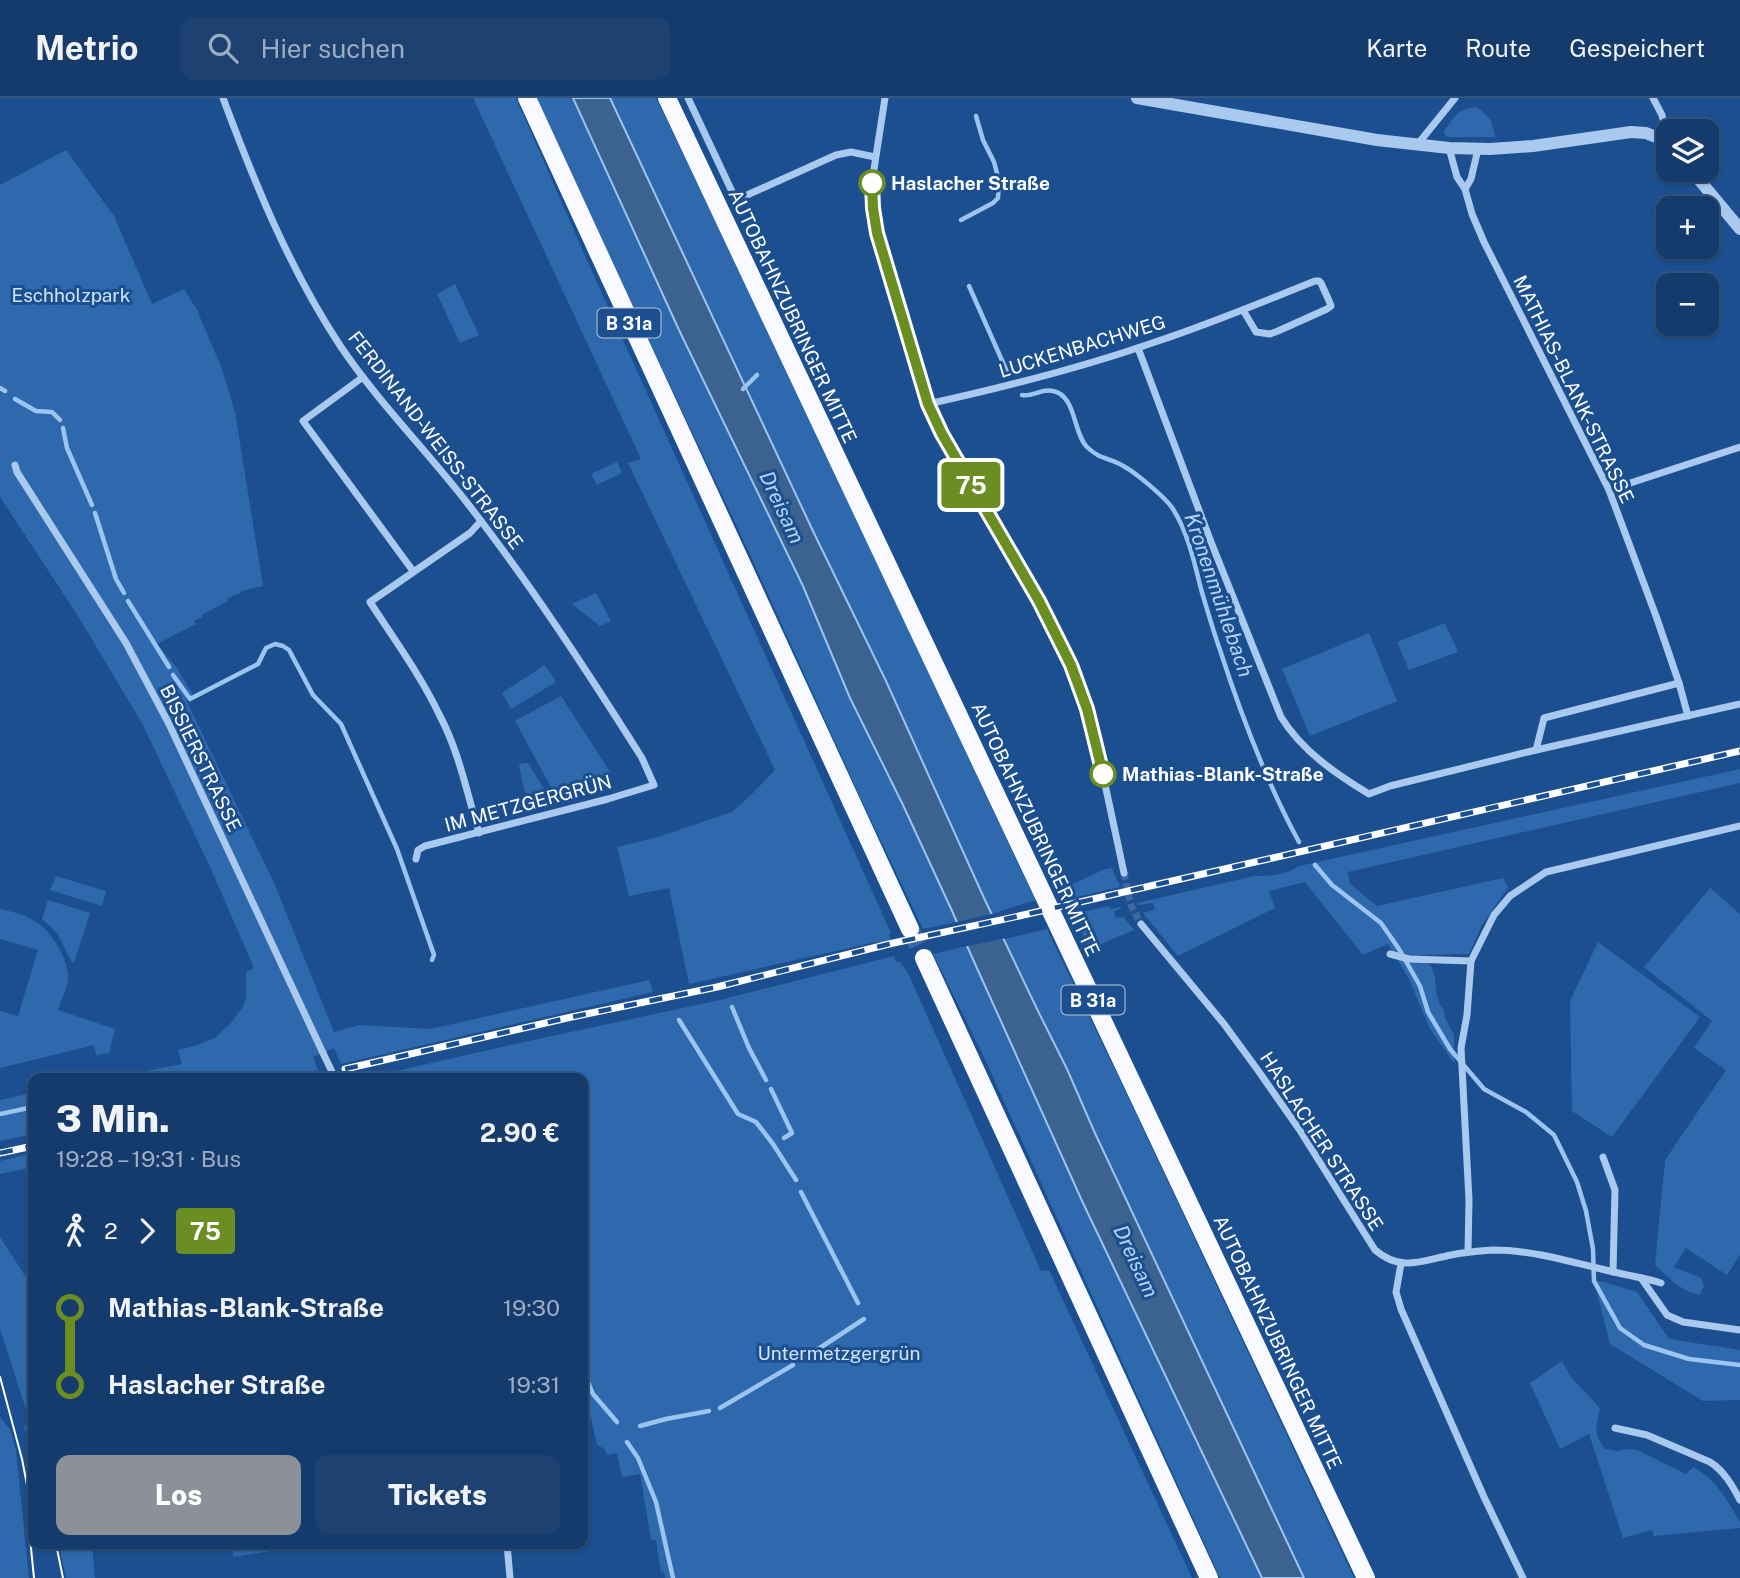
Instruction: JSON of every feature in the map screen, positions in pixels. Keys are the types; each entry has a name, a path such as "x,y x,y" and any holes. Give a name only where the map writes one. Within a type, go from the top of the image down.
{"highway":[{"name":"B 31a","path":"527,98 910,929"},
{"name":"AUTOBAHNZUBRINGER MITTE","path":"667,98 1366,1578"},
{"path":"923,958 1209,1578"}],"street":[{"name":"FERDINAND-WEISS-STRASSE","path":"223,98 243,153 285,248 327,323 363,377 481,521 537,596 642,758 654,785"},
{"path":"688,98 736,200 836,155 851,152 875,156"},
{"path":"885,98 872,182 873,208 877,233 928,404 942,434 1039,601 1071,665 1097,747 1124,873"},
{"path":"1137,98 1377,141 1449,148 1533,146 1630,132 1656,137"},
{"path":"1417,145 1455,98"},
{"path":"1653,98 1663,119"},
{"name":"MATHIAS-BLANK-STRASSE","path":"1449,148 1457,177 1465,189 1484,242 1609,490 1679,683 1688,716"},
{"path":"1465,189 1471,179 1478,149"},
{"path":"1701,182 1740,229"},
{"name":"LUCKENBACHWEG","path":"928,404 1059,373 1138,348 1315,281 1321,284 1331,306 1270,334 1256,332 1243,310"},
{"path":"1138,348 1281,717 1311,753 1342,778 1369,794 1390,786 1536,750 1740,704"},
{"path":"363,377 303,421 413,571"},
{"path":"1609,490 1740,447"},
{"name":"BISSIERSTRASSE","path":"15,465 126,643 169,724 333,1073"},
{"path":"479,833 459,763 440,715 370,602 470,533 481,521"},
{"path":"1536,750 1544,718 1679,683"},
{"name":"IM METZGERGRÜN","path":"416,859 418,850 425,846 654,785"},
{"path":"1468,1252 1469,1200 1461,1051 1471,961 1494,915 1510,896 1546,872 1740,826"},
{"name":"HASLACHER STRASSE","path":"1141,924 1224,1024 1257,1069 1299,1129 1375,1250 1386,1259 1401,1264"},
{"path":"1392,956 1471,961"},
{"path":"1602,1157 1615,1190 1614,1272"},
{"path":"1523,1578 1478,1485 1401,1309 1396,1292 1401,1264 1468,1252 1497,1250 1558,1257 1661,1283"},
{"path":"1640,1278 1667,1315 1683,1322 1740,1330"},
{"path":"1615,1428 1647,1435 1710,1462 1718,1467 1740,1500"},
{"path":"507,1549 510,1578"}],"green space":[{"path":"473,98 516,98 891,933 891,942 876,942 689,984 669,888 629,896 617,847 658,837 732,812 775,770 628,463 641,459"},
{"path":"534,98 573,98 679,330 803,586 850,698 957,922 923,929 747,548"},
{"path":"610,98 656,98 768,330 1035,900 992,914 886,681"},
{"path":"1477,107 1490,120 1495,137 1445,135 1444,131 1458,114 1465,109"},
{"name":"Eschholzpark","path":"66,150 114,216 152,304 184,289 197,310 222,369 235,412 263,586 241,591 227,598 228,601 194,621 196,624 157,644 177,668 193,695 186,700 275,885 334,1032 360,1025 430,1029 649,980 653,992 341,1064 334,1048 313,1057 318,1070 304,1073 136,1073 182,1064 178,1050 215,1038 231,1023 244,1005 246,972 254,968 143,725 78,616 0,497 0,185"},
{"path":"455,284 479,335 460,343 437,294"},
{"path":"617,462 622,473 597,485 591,474"},
{"path":"596,593 611,621 600,626 572,604"},
{"path":"1445,623 1458,652 1409,670 1397,642"},
{"path":"1369,633 1397,701 1310,736 1282,669"},
{"path":"545,665 556,682 511,709 502,693"},
{"path":"561,696 611,773 552,789 515,721"},
{"path":"528,763 546,792 539,805 529,801 523,785 519,764"},
{"path":"1740,769 1740,783 1348,872 1350,884 1377,906 1503,878 1508,888 1482,925 1469,954 1419,955 1432,968 1438,1000 1454,1035 1454,1063 1430,1029 1409,979 1388,944 1363,955 1305,882 1269,891 1275,908 1178,956 1143,913 1155,910 1153,903 1137,903 1254,876 1284,873 1299,866"},
{"path":"1112,868 1120,887 1072,898 1070,893 1064,894 1062,889"},
{"path":"56,876 106,891 102,906 50,890"},
{"path":"1710,888 1740,914 1740,1255 1727,1275 1686,1248 1674,1267 1701,1278 1704,1286 1700,1295 1681,1287 1655,1265 1665,1160 1726,1070 1694,1048 1712,1021 1644,967"},
{"path":"48,900 90,913 74,963 57,933 42,919"},
{"path":"1110,906 1111,909 1120,907 1121,909 1114,911 1115,918 1124,917 1134,930 1089,949 1077,921 1080,920 1077,913"},
{"path":"0,909 29,918 50,934 62,955 68,975 58,1010 115,1029 109,1053 96,1055 94,1045 0,1068 0,1011 18,1016 38,950 0,939"},
{"path":"1047,929 1354,1578 1304,1578 1004,939"},
{"path":"1598,942 1700,1017 1612,1137 1572,1111 1570,1001"},
{"path":"967,946 1083,1203 1262,1578 1220,1578 983,1055 933,954"},
{"name":"Untermetzgergrün","path":"894,956 896,962 900,962 908,973 1041,1271 1049,1270 1192,1578 665,1578 664,1572 661,1573 656,1540 651,1540 640,1474 622,1477 617,1453 607,1455 605,1449 597,1445 591,1418 588,1418 588,1073 388,1073 720,1000"},
{"path":"28,1094 28,1135 0,1141 0,1100"},
{"path":"28,1154 28,1168 0,1174 0,1161"},
{"path":"0,1237 28,1280 28,1416 0,1329"},
{"path":"1594,1281 1637,1292 1669,1339 1740,1350 1740,1400 1703,1401 1610,1344"},
{"path":"1562,1361 1571,1377 1600,1408 1596,1429 1605,1449 1637,1450 1686,1474 1693,1467 1702,1472 1721,1491 1740,1522 1740,1528 1654,1536 1652,1530 1623,1538 1589,1434 1560,1449 1530,1383"},
{"path":"0,1415 10,1429 16,1451 29,1578 0,1578"},
{"path":"28,1423 28,1441 24,1426"},
{"path":"60,1549 92,1549 95,1578 66,1578"},
{"path":"232,1549 286,1549 233,1557"}],"water":[{"name":"Dreisam","path":"573,98 610,98 886,681 984,898 1067,1069 1304,1578 1262,1578 1083,1203 953,913 850,698 803,586 679,330"}],"pier":[{"path":"996,913 1007,938 963,947 953,923"}],"waterway":[{"name":"Kronenmühlebach","path":"961,220 998,198 999,181 994,162 983,140 976,116"},
{"name":"Kronenmühlebach","path":"969,286 1008,374"},
{"path":"743,389 757,375"},
{"path":"0,388 5,391"},
{"name":"Kronenmühlebach","path":"1022,395 1049,390 1060,394 1066,399 1082,441 1087,447 1136,475 1158,492 1173,509 1190,547 1212,627 1246,723 1265,772 1299,842"},
{"path":"15,399 36,411 52,412 60,420"},
{"path":"63,428 67,448 92,505"},
{"path":"95,513 116,579 124,593"},
{"path":"128,601 169,667"},
{"path":"173,675 190,699 258,664 266,648 275,644 289,650 313,695 341,724 397,849 434,955 432,960"},
{"name":"Kronenmühlebach","path":"1315,865 1332,885 1381,923 1420,986 1428,1012 1450,1049 1484,1089 1526,1112 1554,1135 1577,1182 1586,1211 1593,1249 1594,1281 1620,1328 1644,1345 1689,1359 1740,1365"},
{"path":"732,1007 766,1080"},
{"path":"679,1020 738,1114 756,1122 796,1180"},
{"path":"771,1089 792,1133 784,1138"},
{"path":"0,1114 28,1108"},
{"path":"801,1192 858,1303"},
{"path":"803,1359 864,1319"},
{"path":"720,1408 793,1365"},
{"path":"588,1382 593,1394 617,1422"},
{"path":"640,1426 709,1411"},
{"path":"627,1442 638,1458 656,1502 673,1578"}],"tunnel":[{"path":"1124,873 1131,905 1141,924"},
{"path":"910,929 924,958"}],"tram line":[{"path":"0,1377 28,1490"},
{"path":"27,1508 28,1518"},
{"path":"31,1549 34,1578"},
{"path":"57,1549 63,1578"}],"railway":[{"path":"345,1069 717,987 889,944 1740,751"},
{"path":"0,1153 28,1147"}],"bus line":[{"name":"75","path":"872,183 877,233 928,404 942,434 1039,601 1071,665 1087,709 1103,774"}],"place":[{"name":"Haslacher Straße","path":"872,183"},
{"name":"Mathias-Blank-Straße","path":"1103,774"}]}
